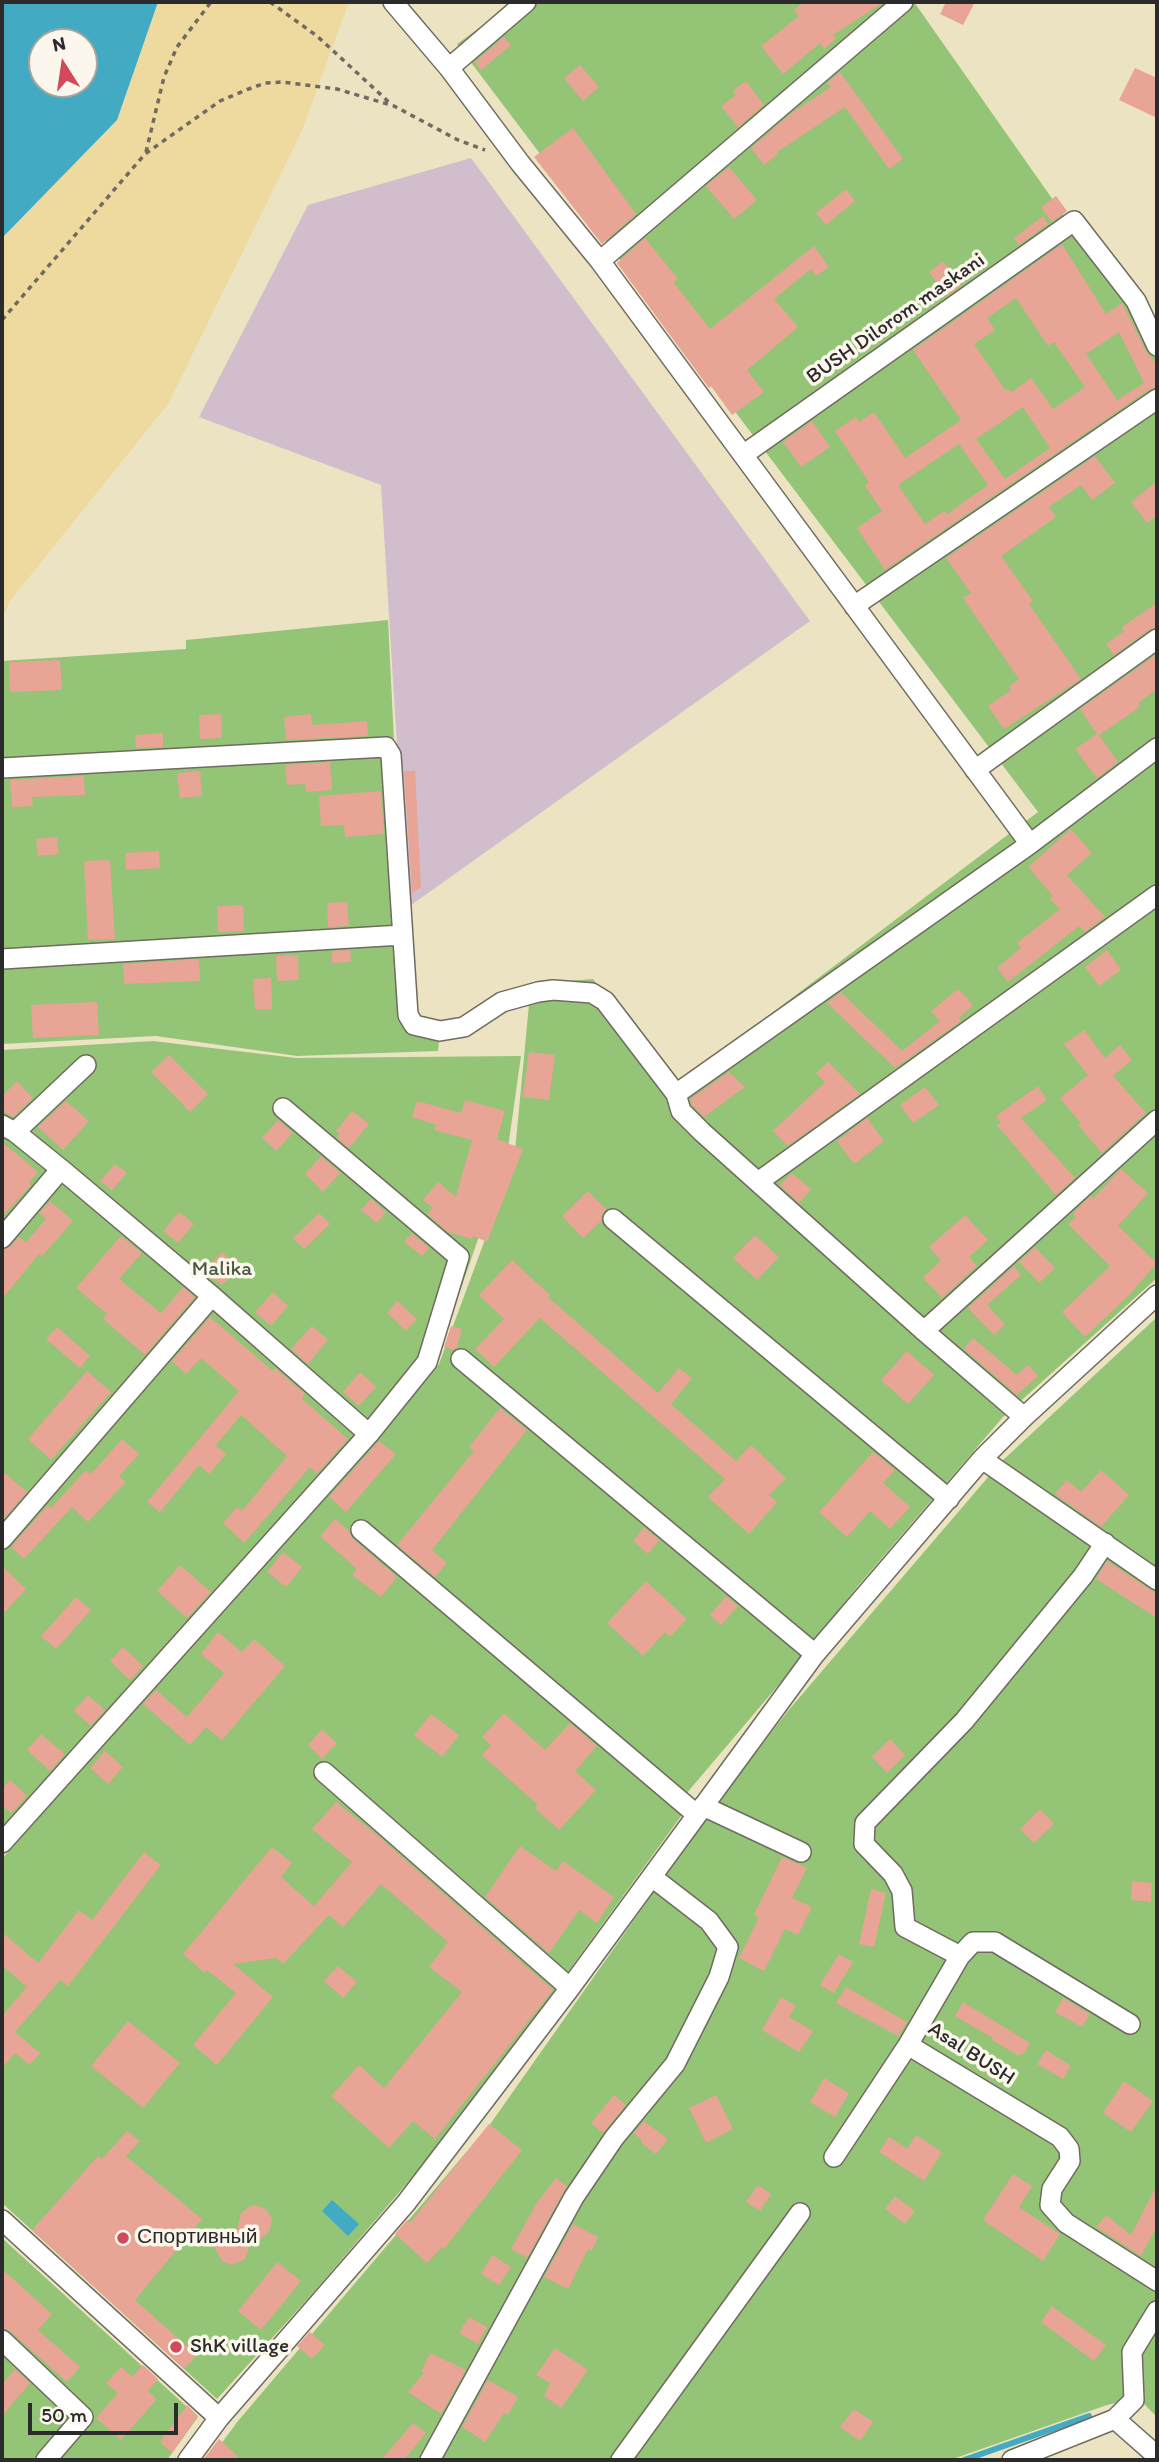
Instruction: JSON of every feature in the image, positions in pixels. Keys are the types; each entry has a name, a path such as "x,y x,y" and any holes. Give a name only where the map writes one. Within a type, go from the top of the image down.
{"street":[{"path":"393,2 449,68 520,163 600,261 1030,844"},
{"path":"449,68 526,2"},
{"path":"600,261 903,2"},
{"name":"BUSH Dilorom maskani","path":"743,455 1074,221 1136,301 1157,346"},
{"path":"854,606 1157,399"},
{"path":"975,769 1157,639"},
{"path":"2,768 386,747 391,755 408,1015 414,1025 440,1031 464,1027 502,1002 553,990 592,993 605,1001 676,1094 681,1111 688,1118 924,1331 1024,1417"},
{"path":"676,1094 1030,844 1157,748"},
{"path":"758,1182 1157,895"},
{"path":"2,959 402,935"},
{"path":"86,1065 8,1128 212,1296 369,1434"},
{"path":"2,1843 369,1434 427,1363 459,1257 283,1108"},
{"path":"924,1331 1157,1120"},
{"path":"2,1238 61,1169"},
{"path":"612,1219 949,1499"},
{"path":"188,2460 219,2418 406,2203 570,1988 815,1654 982,1459 1157,1295"},
{"path":"2,1538 212,1296"},
{"path":"461,1359 815,1654"},
{"path":"982,1459 1157,1580"},
{"path":"361,1530 700,1810 801,1852"},
{"path":"1105,1543 1083,1576 964,1721 865,1823 864,1844 893,1874 902,1891 905,1927 960,1956 973,1942 995,1942 1130,2024"},
{"path":"324,1772 570,1988"},
{"path":"430,2460 573,2197 614,2138 675,2064 719,1977 728,1947 709,1921 652,1877"},
{"name":"Asal BUSH","path":"960,1956 908,2045 1060,2137 1069,2149 1070,2161 1052,2189 1050,2205 1066,2223 1157,2281"},
{"path":"834,2157 908,2045"},
{"path":"621,2460 800,2213"},
{"path":"2,2220 219,2418"},
{"path":"1012,2460 1115,2419 1133,2400 1132,2352 1157,2311"},
{"path":"2,2340 83,2417 46,2460"},
{"path":"1115,2419 1157,2456"}],"path":[{"path":"145,154 164,77 177,47 211,2"},
{"path":"270,2 317,36 394,106"},
{"path":"2,320 145,154 220,101 265,83 282,82 337,89 394,106 458,140 520,163"}],"shaded area":[{"path":"471,158 810,621 407,908 381,485 199,417 308,205"}],"green space":[{"path":"515,2 914,2 1157,348 1157,1278 1003,1417 857,1587 803,1656 675,1807 684,1812 456,2126 313,2293 217,2399 2,2203 2,1859 439,1364 514,1161 531,984 593,979 670,1090 1038,812 457,44"},
{"path":"388,620 408,1024 440,1031 438,1051 297,1056 156,1036 2,1044 2,661 186,649 186,640"},
{"name":"Malika","path":"153,1041 296,1058 521,1056 507,1155 436,1361 2,1836 2,1050"},
{"path":"1157,1317 1157,2417 1138,2398 1107,2405 950,2460 209,2460 238,2421 491,2123 707,1816 787,1712 1001,1462"},
{"path":"2,2238 198,2417 167,2460 2,2460"}],"sand":[{"path":"2,2 349,2 301,133 168,404 10,601 2,619"}],"water":[{"path":"2,2 158,2 117,120 2,238"},
{"path":"332,2200 359,2224 348,2236 322,2211"}],"building":[{"path":"805,2 884,2 833,35 836,39 824,49 820,43 783,74 761,46 799,16 794,10"},
{"path":"946,2 975,2 963,25 940,14"},
{"path":"504,37 511,45 481,70 475,62"},
{"path":"580,65 599,87 583,101 564,78"},
{"path":"1135,68 1157,78 1157,118 1119,100"},
{"path":"840,72 903,159 889,169 845,107 777,152 778,154 764,165 751,148 793,112 831,87 827,83"},
{"path":"746,81 764,105 738,127 721,106 736,95 732,91"},
{"path":"573,128 636,214 602,244 534,157"},
{"path":"729,167 757,200 734,219 706,186"},
{"path":"846,189 855,201 826,225 816,213"},
{"path":"1056,196 1067,211 1052,222 1041,207"},
{"path":"1043,216 1048,224 1019,245 1014,238"},
{"path":"645,238 678,279 673,282 710,329 814,246 829,267 816,276 811,269 774,299 798,327 747,370 764,392 732,415 617,263"},
{"path":"1062,244 1106,314 1122,303 1146,351 1157,365 1157,387 1150,389 885,570 857,528 882,511 865,486 869,482 835,431 856,417 859,422 874,412 905,458 961,420 913,350","holes":["1016,298 1048,346 1054,342 1085,387 1053,409 1031,378 1012,392 1009,389 1006,391 974,344 995,330 987,318","1119,332 1144,383 1117,400 1086,354","1023,407 1050,448 1005,479 976,439","959,444 988,485 947,514 944,511 925,524 898,485"]},
{"path":"943,261 962,285 947,296 929,272"},
{"path":"812,421 830,447 801,467 783,442"},
{"path":"1095,456 1115,483 1092,500 1081,485 1049,507 1056,517 1001,556 1033,601 1029,604 1081,679 1004,729 988,706 1011,690 1009,686 1019,679 963,598 971,593 946,558"},
{"path":"1157,481 1157,515 1147,523 1131,502"},
{"path":"1157,603 1157,627 1150,629 1114,655 1106,644 1124,631 1122,627"},
{"path":"1157,654 1157,689 1138,703 1140,707 1099,735 1118,762 1097,778 1075,749 1097,734 1080,709"},
{"path":"60,660 62,690 10,692 9,662"},
{"path":"221,714 222,738 200,739 199,715"},
{"path":"311,714 312,725 367,721 368,736 286,740 284,717"},
{"path":"163,733 163,747 136,748 135,735"},
{"path":"330,762 332,790 306,792 305,784 287,785 285,765"},
{"path":"200,771 202,796 180,798 177,773"},
{"path":"404,771 415,771 421,887 412,893"},
{"path":"84,776 85,795 32,797 33,806 12,807 10,780"},
{"path":"381,791 384,834 345,837 344,825 321,826 319,796"},
{"path":"1071,829 1092,853 1067,875 1105,917 1085,932 1079,926 1008,982 997,968 1021,948 1017,943 1060,909 1050,899 1053,896 1028,867"},
{"path":"57,837 59,854 38,856 36,839"},
{"path":"159,851 160,868 126,870 125,853"},
{"path":"110,860 115,939 88,940 84,861"},
{"path":"347,902 349,926 328,927 327,903"},
{"path":"243,905 244,931 218,932 217,906"},
{"path":"350,950 351,962 332,963 332,951"},
{"path":"1107,950 1121,970 1099,986 1085,967"},
{"path":"298,955 299,980 277,981 276,956"},
{"path":"199,959 200,981 124,984 123,964"},
{"path":"271,978 272,1009 255,1009 253,979"},
{"path":"958,989 973,1005 959,1018 961,1021 895,1068 827,1003 841,992 902,1051 940,1021 931,1011"},
{"path":"97,1002 99,1035 33,1038 31,1005"},
{"path":"1084,1030 1105,1058 1120,1045 1132,1060 1113,1076 1146,1113 1102,1153 1060,1098 1088,1075 1064,1044"},
{"path":"529,1052 555,1055 549,1100 523,1097"},
{"path":"169,1055 208,1094 190,1112 151,1072"},
{"path":"828,1062 860,1094 788,1146 773,1131 825,1082 816,1073"},
{"path":"729,1072 745,1087 704,1117 692,1105 690,1099"},
{"path":"17,1081 33,1098 13,1117 2,1110 2,1096"},
{"path":"1038,1086 1047,1100 1021,1118 1075,1178 1056,1195 997,1125 1001,1123 996,1116"},
{"path":"925,1087 939,1105 913,1123 900,1105"},
{"path":"465,1100 505,1111 497,1139 523,1149 487,1242 473,1236 472,1239 448,1232 427,1214 433,1208 423,1200 438,1182 456,1197 472,1140 434,1130 436,1125 412,1117 417,1101 461,1113"},
{"path":"66,1101 89,1121 63,1150 38,1127"},
{"path":"352,1111 369,1124 349,1148 337,1138 340,1134 336,1131"},
{"path":"867,1118 884,1141 854,1164 837,1141"},
{"path":"278,1120 293,1133 276,1151 262,1138"},
{"path":"2,1142 38,1172 29,1183 31,1185 2,1217"},
{"path":"321,1156 340,1173 323,1192 305,1174"},
{"path":"115,1164 127,1173 112,1190 100,1181"},
{"path":"1121,1169 1148,1193 1118,1226 1157,1263 1131,1293 1085,1337 1062,1312 1110,1266 1068,1224 1076,1217 1073,1213 1091,1196 1093,1199"},
{"path":"792,1173 811,1189 799,1203 780,1185"},
{"path":"588,1191 606,1209 601,1221 583,1238 562,1216"},
{"path":"371,1199 386,1212 377,1223 361,1210"},
{"path":"50,1201 73,1221 42,1256 39,1254 2,1299 2,1250 11,1246 19,1237 26,1242 46,1219 39,1213"},
{"path":"179,1212 194,1224 178,1243 163,1231"},
{"path":"319,1213 330,1224 304,1249 293,1238"},
{"path":"965,1215 988,1240 969,1257 977,1266 942,1298 923,1278 941,1260 929,1247"},
{"path":"412,1233 429,1248 422,1256 404,1242"},
{"path":"755,1235 779,1257 757,1280 733,1258"},
{"path":"121,1236 142,1253 119,1279 161,1313 183,1287 195,1297 145,1355 103,1319 107,1314 76,1288"},
{"path":"1035,1247 1055,1268 1039,1283 1019,1262"},
{"path":"222,1252 239,1268 222,1285 203,1272"},
{"path":"512,1260 550,1295 548,1297 658,1393 679,1368 692,1378 671,1404 736,1461 751,1445 786,1478 769,1495 777,1502 749,1534 708,1497 725,1479 540,1318 494,1367 475,1349 504,1319 479,1295"},
{"path":"1014,1266 1021,1275 987,1305 1005,1324 994,1335 968,1308"},
{"path":"273,1292 288,1306 271,1326 255,1312"},
{"path":"397,1301 417,1319 406,1331 387,1313"},
{"path":"210,1317 273,1371 275,1368 305,1394 302,1399 348,1439 317,1474 310,1467 244,1543 223,1523 237,1507 242,1511 287,1456 241,1415 216,1445 226,1454 209,1474 199,1465 160,1512 147,1502 239,1391 201,1358 186,1374 172,1361"},
{"path":"312,1326 328,1340 308,1364 291,1349"},
{"path":"451,1326 462,1329 457,1347 453,1350 444,1347"},
{"path":"57,1327 90,1356 80,1368 46,1339"},
{"path":"973,1338 1017,1375 1028,1365 1038,1376 1017,1395 964,1349"},
{"path":"907,1351 934,1375 908,1404 881,1380"},
{"path":"87,1371 111,1392 51,1460 28,1439"},
{"path":"360,1372 376,1387 359,1406 343,1392"},
{"path":"500,1408 527,1430 432,1550 447,1563 435,1577 397,1545 474,1451 469,1447"},
{"path":"122,1439 139,1454 119,1476 126,1482 88,1522 72,1507 24,1559 11,1547 48,1505 51,1508 86,1470 91,1474"},
{"path":"379,1441 396,1454 346,1512 329,1497"},
{"path":"873,1452 895,1470 883,1483 910,1507 890,1529 870,1511 847,1537 819,1512"},
{"path":"1101,1470 1129,1495 1101,1527 1055,1494 1067,1480 1081,1492"},
{"path":"2,1471 27,1492 2,1521"},
{"path":"335,1519 349,1531 353,1539 397,1577 381,1597 352,1575 357,1569 320,1536"},
{"path":"644,1527 659,1540 648,1554 633,1541"},
{"path":"283,1552 302,1567 286,1587 267,1572"},
{"path":"1107,1561 1157,1594 1157,1618 1096,1579"},
{"path":"180,1565 211,1592 187,1618 157,1591"},
{"path":"2,1566 26,1589 2,1615"},
{"path":"646,1581 687,1619 670,1637 665,1632 643,1656 607,1623"},
{"path":"726,1596 738,1606 721,1625 710,1615"},
{"path":"76,1597 91,1610 56,1649 41,1636"},
{"path":"218,1632 242,1652 254,1639 285,1666 222,1740 206,1727 190,1745 143,1704 156,1690 187,1717 224,1673 201,1654"},
{"path":"123,1647 143,1666 130,1680 110,1661"},
{"path":"88,1695 105,1710 91,1726 74,1711"},
{"path":"504,1713 545,1750 570,1723 597,1746 575,1771 596,1790 559,1830 535,1808 538,1805 482,1755 491,1745 482,1737"},
{"path":"431,1714 459,1735 442,1757 414,1735"},
{"path":"322,1729 337,1743 322,1759 308,1745"},
{"path":"41,1734 65,1754 50,1771 27,1750"},
{"path":"890,1739 905,1755 887,1773 872,1757"},
{"path":"105,1751 123,1767 108,1784 90,1768"},
{"path":"10,1780 27,1796 11,1813 2,1805 2,1789"},
{"path":"336,1802 553,1990 435,2139 413,2121 389,2148 331,2096 359,2065 384,2088 462,1992 429,1967 448,1942 381,1884 343,1927 329,1915 283,1964 276,1958 233,1964 273,1997 217,2065 193,2045 236,1993 207,1970 205,1973 183,1954 272,1847 292,1863 281,1877 314,1906 352,1862 312,1829"},
{"path":"1040,1809 1054,1824 1034,1843 1020,1829"},
{"path":"520,1846 556,1871 563,1861 614,1897 597,1923 579,1910 549,1953 485,1897"},
{"path":"144,1852 161,1865 68,1986 60,1980 15,2032 40,2053 30,2065 15,2053 2,2068 2,2016 27,1987 2,1965 2,1932 38,1963 79,1910 92,1920"},
{"path":"782,1857 807,1868 792,1898 812,1907 798,1935 785,1929 764,1971 739,1958 759,1917 754,1915"},
{"path":"1132,1881 1152,1883 1151,1902 1131,1900"},
{"path":"871,1889 886,1893 874,1947 859,1944"},
{"path":"839,1954 853,1962 834,1993 820,1985"},
{"path":"338,1966 357,1982 343,1998 324,1981"},
{"path":"846,1987 907,2022 898,2036 836,2003"},
{"path":"781,1997 796,2006 789,2017 813,2031 799,2052 762,2030"},
{"path":"1063,1998 1090,2014 1082,2027 1055,2012"},
{"path":"963,2002 1030,2043 1023,2055 1020,2053 1019,2056 955,2016"},
{"path":"128,2021 180,2063 143,2108 91,2066"},
{"path":"1046,2050 1071,2066 1063,2079 1037,2064"},
{"path":"824,2078 849,2093 835,2117 810,2102"},
{"path":"1124,2081 1153,2101 1131,2132 1103,2113"},
{"path":"614,2095 626,2105 603,2133 591,2123"},
{"path":"716,2095 733,2129 706,2143 689,2108"},
{"path":"644,2121 668,2139 656,2154 640,2142 642,2140 634,2133"},
{"path":"489,2124 522,2150 444,2249 442,2247 427,2263 395,2234 407,2220 410,2223"},
{"path":"127,2131 140,2141 126,2156 202,2219 135,2300 197,2355 184,2369 32,2230 98,2156 102,2159"},
{"path":"916,2135 942,2152 924,2181 879,2152 889,2137 907,2149"},
{"path":"1013,2174 1032,2186 1019,2207 1060,2234 1043,2261 983,2220"},
{"path":"556,2178 567,2186 527,2258 511,2249 538,2201"},
{"path":"758,2185 771,2194 760,2211 746,2202"},
{"path":"1157,2185 1157,2226 1141,2256 1096,2227 1106,2215 1131,2235"},
{"path":"895,2196 915,2211 905,2224 885,2209"},
{"path":"256,2205 267,2210 270,2215 272,2220 269,2232 260,2239 249,2240 245,2259 232,2265 222,2261 215,2248 218,2232 237,2230 241,2213"},
{"path":"573,2224 598,2237 592,2251 588,2249 568,2289 544,2277"},
{"path":"492,2255 511,2267 499,2285 481,2274"},
{"path":"277,2262 301,2281 261,2330 238,2311"},
{"path":"2,2269 52,2314 38,2330 80,2367 67,2382 10,2331 2,2327"},
{"path":"1052,2306 1106,2345 1094,2361 1041,2322"},
{"path":"469,2317 487,2327 478,2344 459,2333"},
{"path":"310,2332 325,2345 312,2359 297,2346"},
{"path":"555,2348 588,2370 561,2408 544,2396 550,2383 536,2375"},
{"path":"430,2353 466,2370 441,2414 408,2392 424,2373 421,2372"},
{"path":"143,2365 158,2379 148,2391 157,2399 121,2440 96,2418 118,2393 106,2383 121,2367 132,2377"},
{"path":"15,2369 30,2383 2,2416 2,2384"},
{"path":"488,2380 518,2397 508,2415 504,2413 485,2442 462,2427"},
{"path":"187,2405 198,2416 172,2453 160,2442"},
{"path":"854,2409 873,2422 860,2441 840,2427"},
{"path":"413,2423 426,2433 404,2460 381,2460"},
{"path":"219,2439 242,2460 203,2460"}],"waterway":[{"path":"964,2460 1089,2416"}],"place":[{"name":"Спортивный","path":"123,2238"},
{"name":"ShK village","path":"176,2347"}]}
